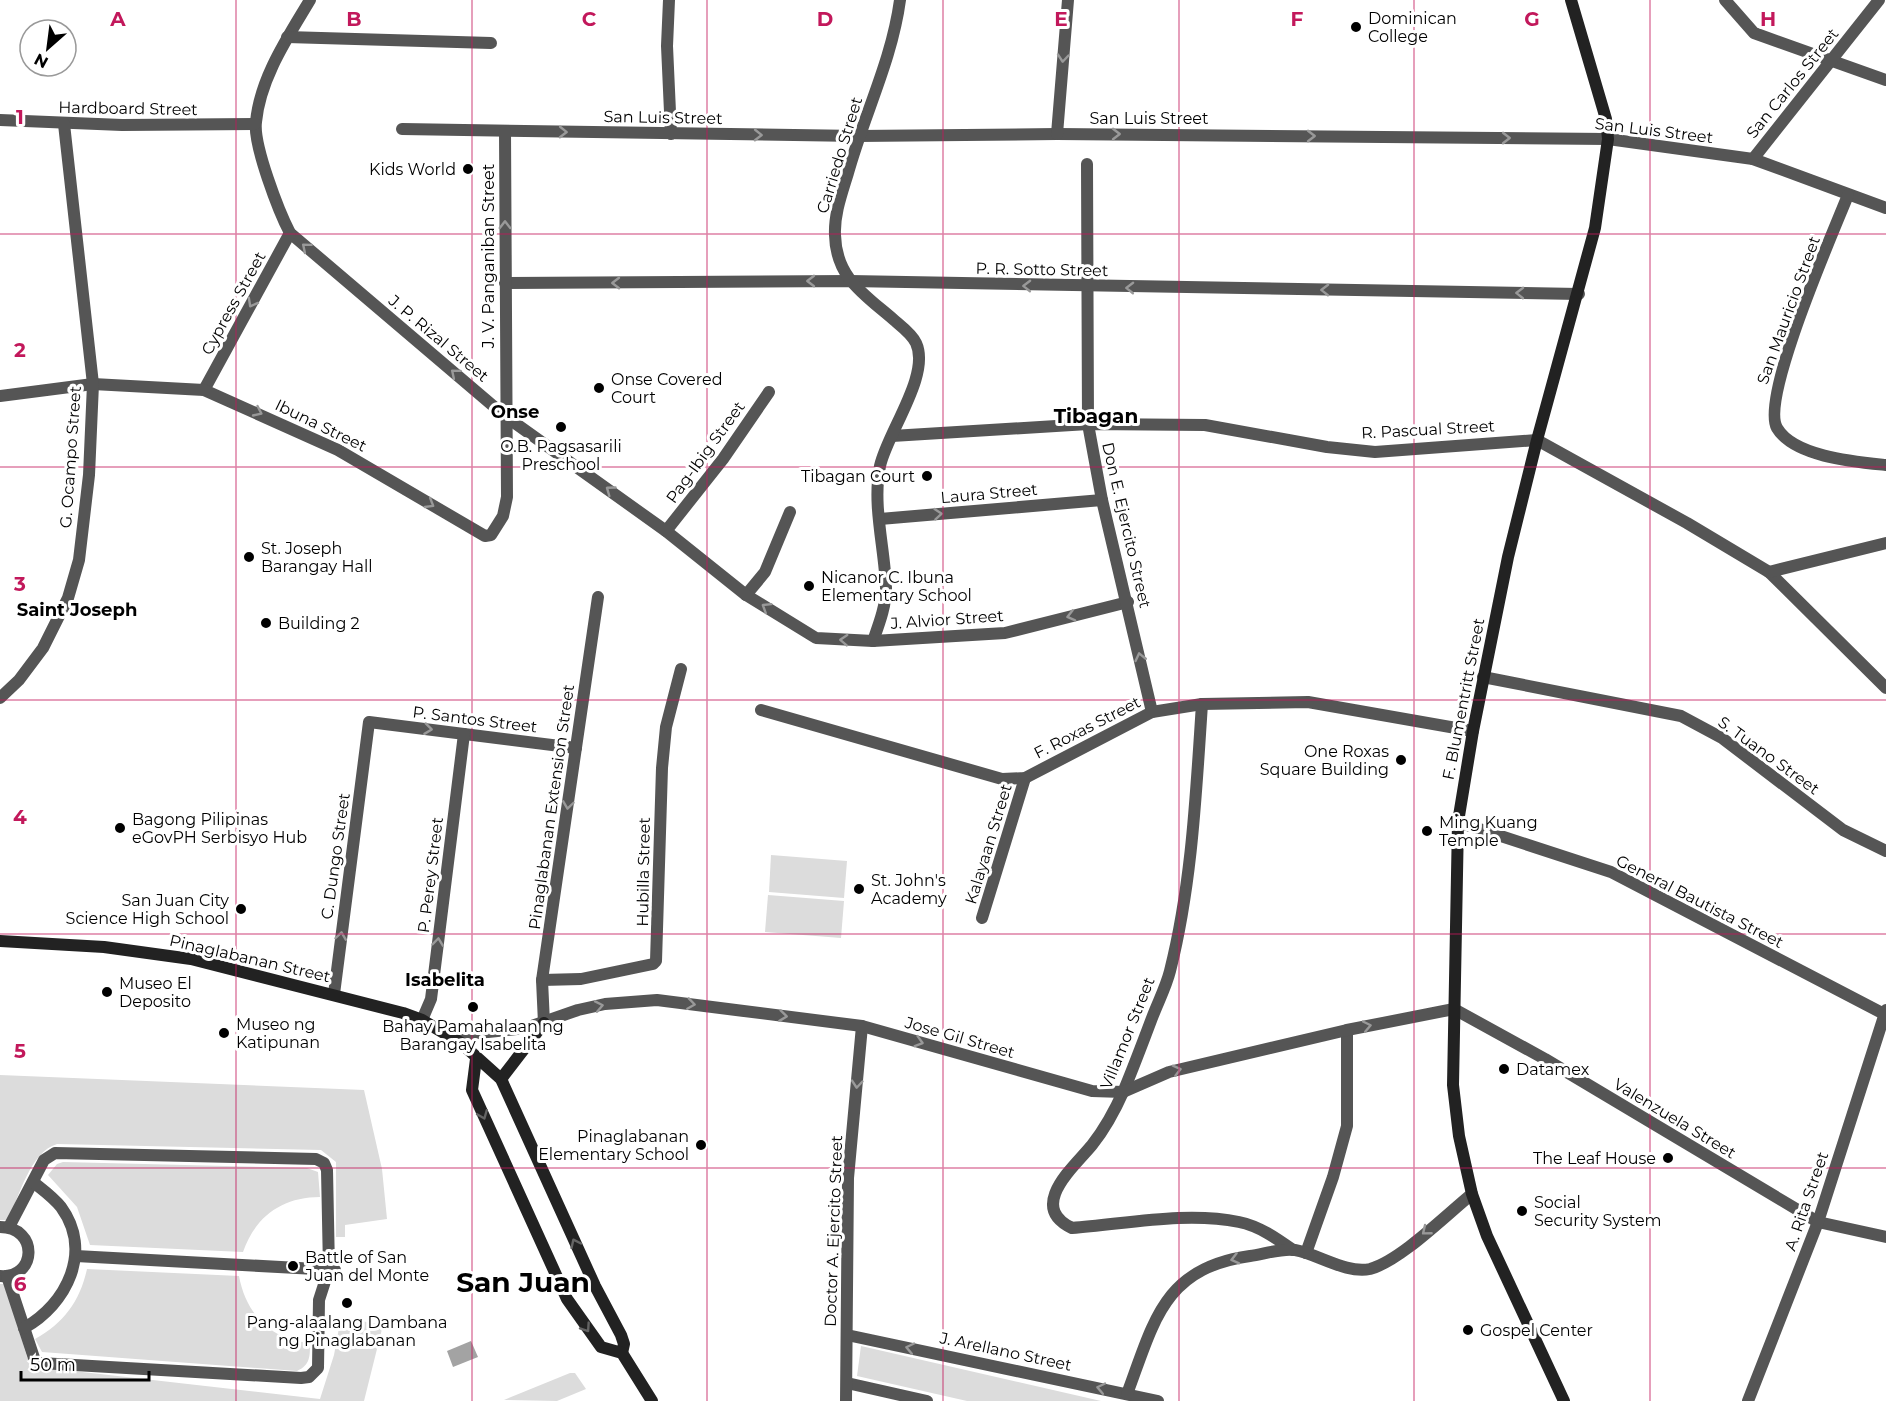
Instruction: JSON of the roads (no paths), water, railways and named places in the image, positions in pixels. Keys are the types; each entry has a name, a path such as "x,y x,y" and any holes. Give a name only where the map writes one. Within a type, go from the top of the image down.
{"main road":[{"name":"F. Blumentritt Street","path":"1564,1401 1487,1236 1472,1194 1459,1136 1453,1085 1458,822 1483,677 1508,557 1537,440 1579,294 1599,210 1608,139 1600,100 1571,0"},
{"name":"Pinaglabanan Street","path":"0,941 104,947 183,958 334,994 422,1020 461,1043 476,1059 501,1079 594,1286 621,1335 624,1344 622,1353 652,1401"},
{"path":"501,1079 544,1023"},
{"path":"476,1059 472,1090 567,1299 601,1347 622,1353"}],"street":[{"path":"669,0 671,134"},
{"name":"Carriedo Street","path":"873,641 885,599 880,519 880,466 915,380 920,358 916,342 850,281 835,250 834,231 838,206 858,136 885,65 900,0"},
{"path":"1057,134 1068,0"},
{"path":"1725,0 1754,33 1886,80"},
{"name":"San Carlos Street","path":"1753,159 1879,0"},
{"path":"255,124 266,83 287,37 307,2"},
{"path":"287,37 491,43"},
{"name":"Hardboard Street","path":"0,120 64,124 255,124"},
{"name":"G. Ocampo Street","path":"0,698 19,680 43,648 68,598 79,560 89,475 93,384 64,124"},
{"name":"J. P. Rizal Street","path":"255,124 279,212 290,233 505,416 666,531 746,595 816,638 873,641"},
{"name":"San Luis Street","path":"402,129 858,136 1057,134 1608,139 1753,159 1886,208"},
{"name":"J. V. Panganiban Street","path":"505,131 505,416"},
{"name":"Don E. Ejercito Street","path":"1087,164 1088,424 1102,500 1128,602 1152,712"},
{"name":"San Mauricio Street","path":"1848,195 1790,345 1777,384 1773,415 1777,428 1791,443 1837,459 1886,465"},
{"name":"Cypress Street","path":"204,390 290,233"},
{"name":"P. R. Sotto Street","path":"505,284 850,281 1579,294"},
{"name":"Ibuna Street","path":"0,396 93,384 204,390 338,450 485,536 497,530 507,497 505,416"},
{"name":"Pag-Ibig Street","path":"666,531 723,459 769,392"},
{"name":"R. Pascual Street","path":"892,436 1088,424 1205,425 1327,447 1375,452 1537,440"},
{"path":"1537,440 1687,523 1769,572 1886,688"},
{"name":"Laura Street","path":"880,519 1102,500"},
{"path":"746,595 765,572 790,512"},
{"path":"1769,572 1886,543"},
{"name":"Pinaglabanan Extension Street","path":"544,1023 542,980 598,597"},
{"name":"J. Alvior Street","path":"873,641 1005,633 1128,602"},
{"name":"Hubilla Street","path":"542,980 581,979 656,961 662,768 666,727 681,669"},
{"name":"S. Tuano Street","path":"1483,677 1681,716 1722,738 1843,830 1886,851"},
{"name":"F. Roxas Street","path":"761,710 1002,779 1025,778 1152,712 1202,704 1308,702 1473,731"},
{"name":"Villamor Street","path":"1202,704 1194,817 1186,887 1170,972 1123,1092 1094,1143 1057,1186 1053,1199 1056,1213 1062,1223 1072,1228 1200,1218 1240,1222 1272,1235 1293,1250"},
{"name":"P. Santos Street","path":"369,722 576,748"},
{"name":"C. Dungo Street","path":"334,994 369,722"},
{"name":"P. Perey Street","path":"422,1020 431,999 465,734"},
{"name":"Kalayaan Street","path":"982,918 1025,778"},
{"name":"General Bautista Street","path":"1458,822 1611,872 1885,1013"},
{"name":"Jose Gil Street","path":"450,1036 491,1034 544,1023 596,1006 657,1000 862,1026 1092,1091 1123,1092 1169,1072 1347,1030 1454,1009"},
{"name":"Valenzuela Street","path":"1454,1009 1545,1059 1818,1222 1886,1237"},
{"name":"A. Rita Street","path":"1748,1401 1818,1222 1885,1013"},
{"name":"Doctor A. Ejercito Street","path":"846,1401 848,1178 862,1026"},
{"path":"1306,1253 1330,1186 1347,1126 1347,1030"},
{"path":"55,1153 316,1159 324,1163 327,1170 332,1270 320,1300 318,1368 309,1377 35,1361 3,1276 14,1274 26,1264 29,1249 22,1235 5,1227 33,1182 44,1160 55,1153"},
{"path":"24,1328 47,1313 57,1302 66,1289 76,1257 74,1239 65,1215 48,1194 33,1182"},
{"path":"1127,1394 1155,1319 1174,1289 1204,1267 1243,1257 1293,1250 1352,1268 1368,1269 1390,1261 1472,1194"},
{"path":"76,1257 332,1270"},
{"name":"J. Arellano Street","path":"847,1335 1158,1401"},
{"path":"847,1383 927,1401"}],"place":[{"name":"Dominican College","path":"1356,27"},
{"name":"Kids World","path":"468,169"},
{"name":"Onse Covered Court","path":"599,388"},
{"name":"O.B. Pagsasarili Preschool","path":"561,427"},
{"name":"Tibagan Court","path":"927,476"},
{"name":"St. Joseph Barangay Hall","path":"249,557"},
{"name":"Nicanor C. Ibuna Elementary School","path":"809,586"},
{"name":"Building 2","path":"266,623"},
{"name":"One Roxas Square Building","path":"1401,760"},
{"name":"Bagong Pilipinas eGovPH Serbisyo Hub","path":"120,828"},
{"name":"Ming Kuang Temple","path":"1427,831"},
{"name":"St. John's Academy","path":"859,889"},
{"name":"San Juan City Science High School","path":"241,909"},
{"name":"Museo El Deposito","path":"107,992"},
{"name":"Bahay Pamahalaan ng Barangay Isabelita","path":"473,1007"},
{"name":"Museo ng Katipunan","path":"224,1033"},
{"name":"Datamex","path":"1504,1069"},
{"name":"Pinaglabanan Elementary School","path":"701,1145"},
{"name":"The Leaf House","path":"1668,1158"},
{"name":"Social Security System","path":"1522,1211"},
{"name":"Battle of San Juan del Monte","path":"293,1266"},
{"name":"Pang-alaalang Dambana ng Pinaglabanan","path":"347,1303"},
{"name":"Gospel Center","path":"1468,1330"}],"district":[{"name":"Onse","path":"515,412"},
{"name":"Tibagan","path":"1096,416"},
{"name":"Saint Joseph","path":"77,610"},
{"name":"Isabelita","path":"445,980"},
{"name":"San Juan","path":"523,1282"}]}
